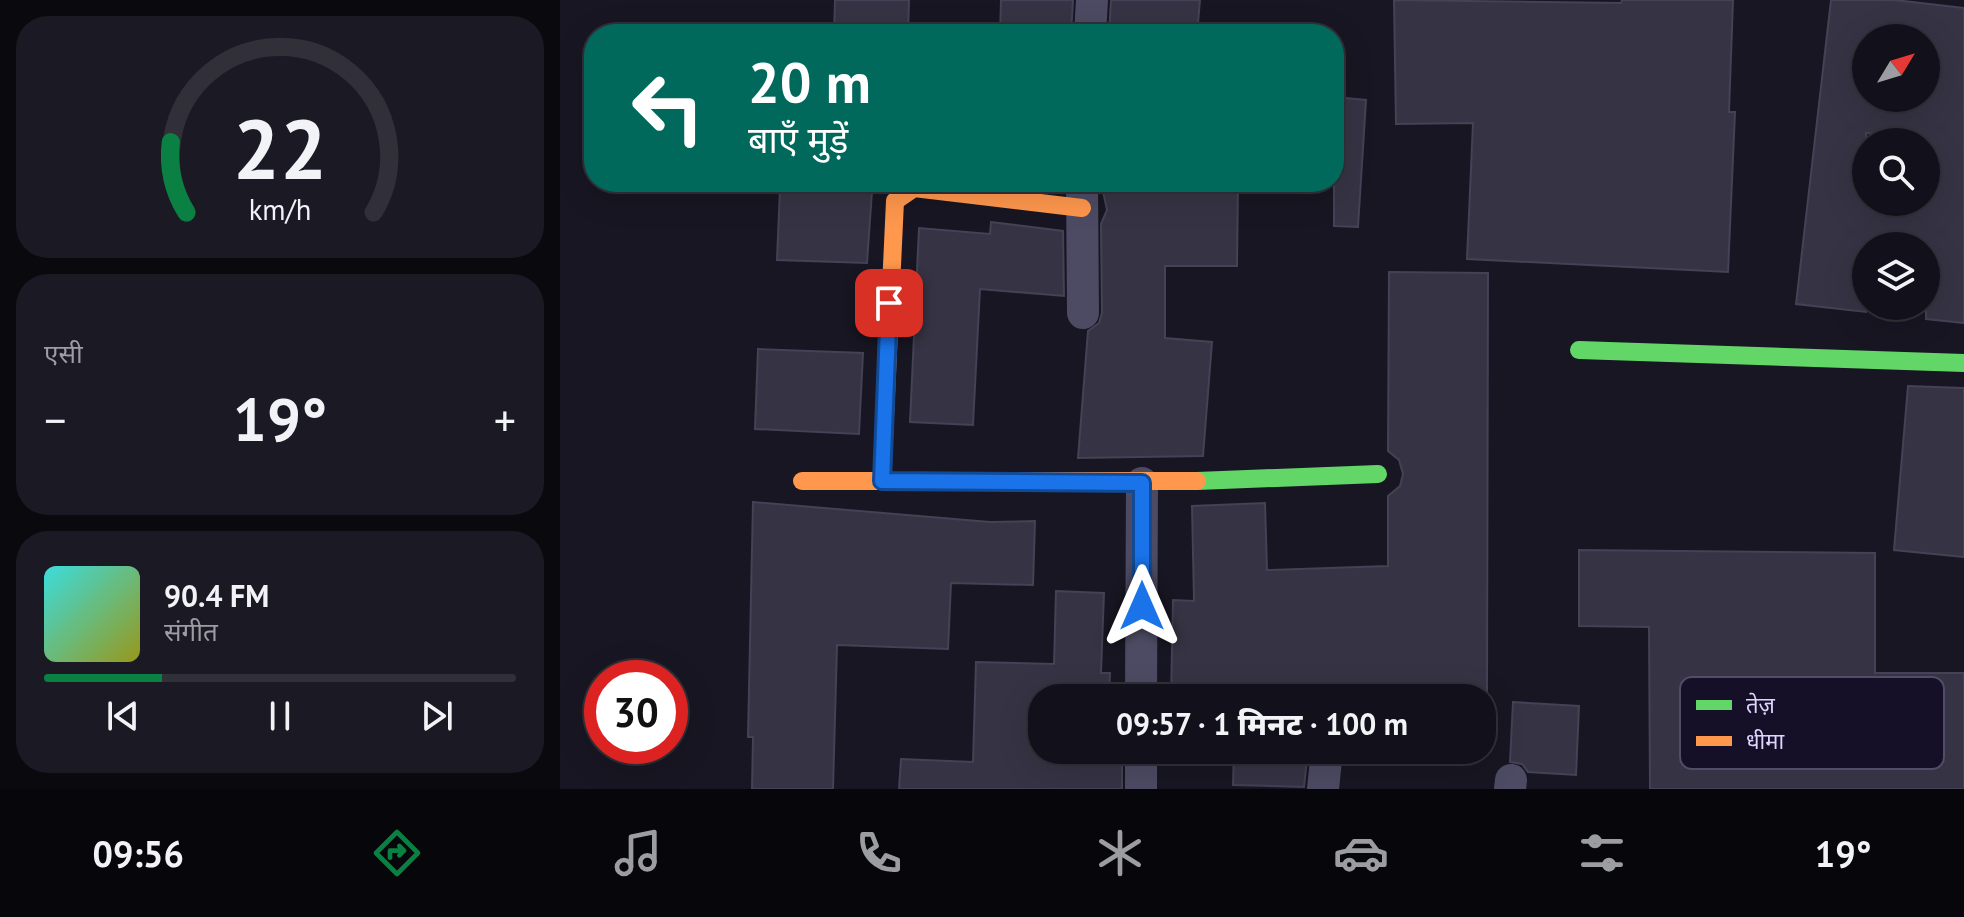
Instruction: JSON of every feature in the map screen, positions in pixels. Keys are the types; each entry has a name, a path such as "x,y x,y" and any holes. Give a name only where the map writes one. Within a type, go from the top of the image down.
{"street":[{"path":"1091,24 1092,0"},
{"path":"882,481 895,201 908,192"},
{"path":"1010,192 1082,195 1083,313"},
{"path":"1579,350 1964,363"},
{"path":"802,481 1142,483 1378,474"},
{"path":"1141,684 1142,483"},
{"path":"1141,764 1141,789"},
{"path":"1323,789 1326,764"}],"building":[{"path":"835,0 909,0 908,24 834,24"},
{"path":"1001,0 1073,0 1072,24 1000,24"},
{"path":"1111,0 1200,0 1198,24 1110,24"},
{"path":"1394,0 1621,3 1622,0 1733,0 1729,112 1735,112 1728,272 1467,259 1473,123 1396,124"},
{"path":"1831,0 1895,0 1964,8 1964,323 1936,320 1940,320 1940,232 1852,232 1852,310 1796,304"},
{"path":"1344,98 1366,100 1358,227 1334,226 1334,192 1344,192"},
{"path":"780,192 872,192 867,263 777,260"},
{"path":"1103,192 1238,192 1237,266 1165,266 1165,338 1212,342 1203,456 1078,458 1088,331 1099,323 1102,313 1101,224 1107,210"},
{"path":"991,222 1063,231 1064,296 980,289 973,425 910,422 919,228 990,234"},
{"path":"1389,272 1488,273 1487,684 1171,684 1173,600 1194,601 1192,506 1265,503 1267,570 1388,566 1388,496 1400,486 1403,474 1399,460 1388,451"},
{"path":"758,349 863,353 859,434 755,429"},
{"path":"1908,386 1964,388 1964,557 1894,550"},
{"path":"753,502 990,522 1035,521 1033,585 951,583 948,649 837,645 833,789 752,789 753,737 748,737"},
{"path":"1579,550 1875,553 1875,673 1964,673 1964,789 1650,789 1649,627 1579,626"},
{"path":"1056,591 1104,593 1101,673 1110,673 1110,684 1028,684 1028,764 1122,764 1122,789 899,789 901,759 973,762 976,662 1054,664"},
{"path":"1513,702 1579,706 1576,775 1528,772 1522,764 1510,762"},
{"path":"1234,764 1306,764 1304,787 1233,785"}],"traffic: fast":[{"path":"1579,350 1964,363"},
{"path":"1197,481 1378,474"}],"traffic: slow":[{"path":"882,481 895,201 908,192"},
{"path":"948,192 1082,208"},
{"path":"802,481 1197,481"}],"route":[{"path":"889,303 882,481 1142,483 1142,606"}]}
